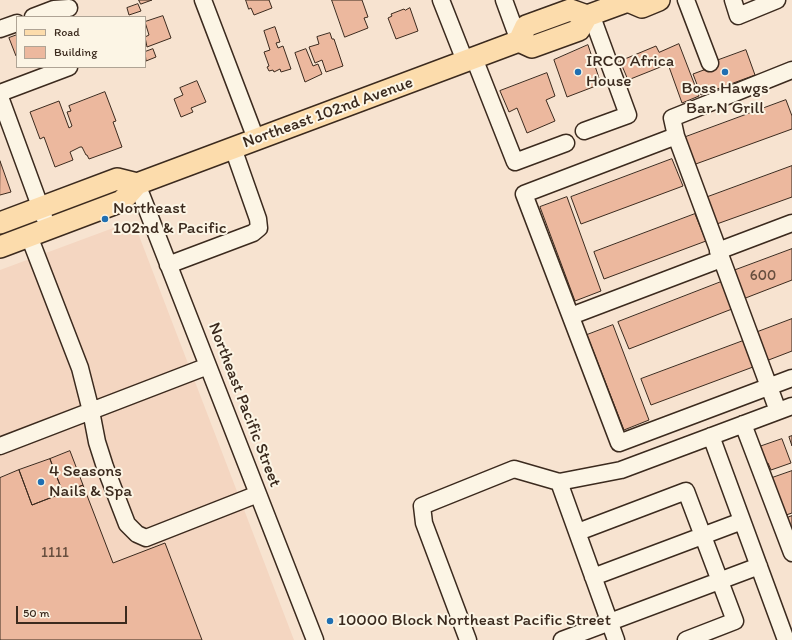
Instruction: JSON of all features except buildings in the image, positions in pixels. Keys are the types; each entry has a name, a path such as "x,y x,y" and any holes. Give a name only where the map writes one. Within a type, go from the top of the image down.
{"main road":[{"path":"519,41 532,48 579,30 589,15 628,0 642,7 659,0"},
{"name":"Northeast 102nd Avenue","path":"0,246 122,201 137,184 519,41"},
{"path":"0,223 117,179 137,184"}],"street":[{"path":"203,0 256,139"},
{"path":"441,0 470,60 515,162 566,143"},
{"path":"504,0 519,41"},
{"path":"686,0 710,63"},
{"path":"733,0 738,16 777,0"},
{"path":"36,16 54,9 69,8"},
{"path":"584,131 628,115 589,15"},
{"path":"0,29 16,23"},
{"path":"0,93 66,68"},
{"path":"468,640 424,523 422,506 514,469 559,482 622,470 785,409 769,387 676,136 672,118 792,70"},
{"path":"0,97 48,228"},
{"path":"676,136 524,194 619,443 792,378"},
{"path":"168,265 253,233 259,228 258,219 233,148"},
{"name":"Northeast Pacific Street","path":"137,184 315,640"},
{"path":"571,316 720,255 792,223"},
{"path":"29,236 80,368 104,467 128,524 137,534 146,538 258,494"},
{"path":"0,446 208,366"},
{"path":"743,424 792,553"},
{"path":"711,436 786,640"},
{"path":"559,482 616,640"},
{"path":"578,532 686,491 735,621 686,640"},
{"path":"594,577 742,521"},
{"path":"562,640 759,566"}],"shaded area":[{"path":"124,224 134,227 138,233 294,640 0,640 0,270"}],"place":[{"name":"IRCO Africa House","path":"578,72"},
{"name":"Boss Hawgs Bar N Grill","path":"725,72"},
{"name":"Northeast 102nd & Pacific","path":"105,219"},
{"name":"4 Seasons Nails & Spa","path":"41,482"},
{"name":"10000 Block Northeast Pacific Street","path":"330,621"}]}
